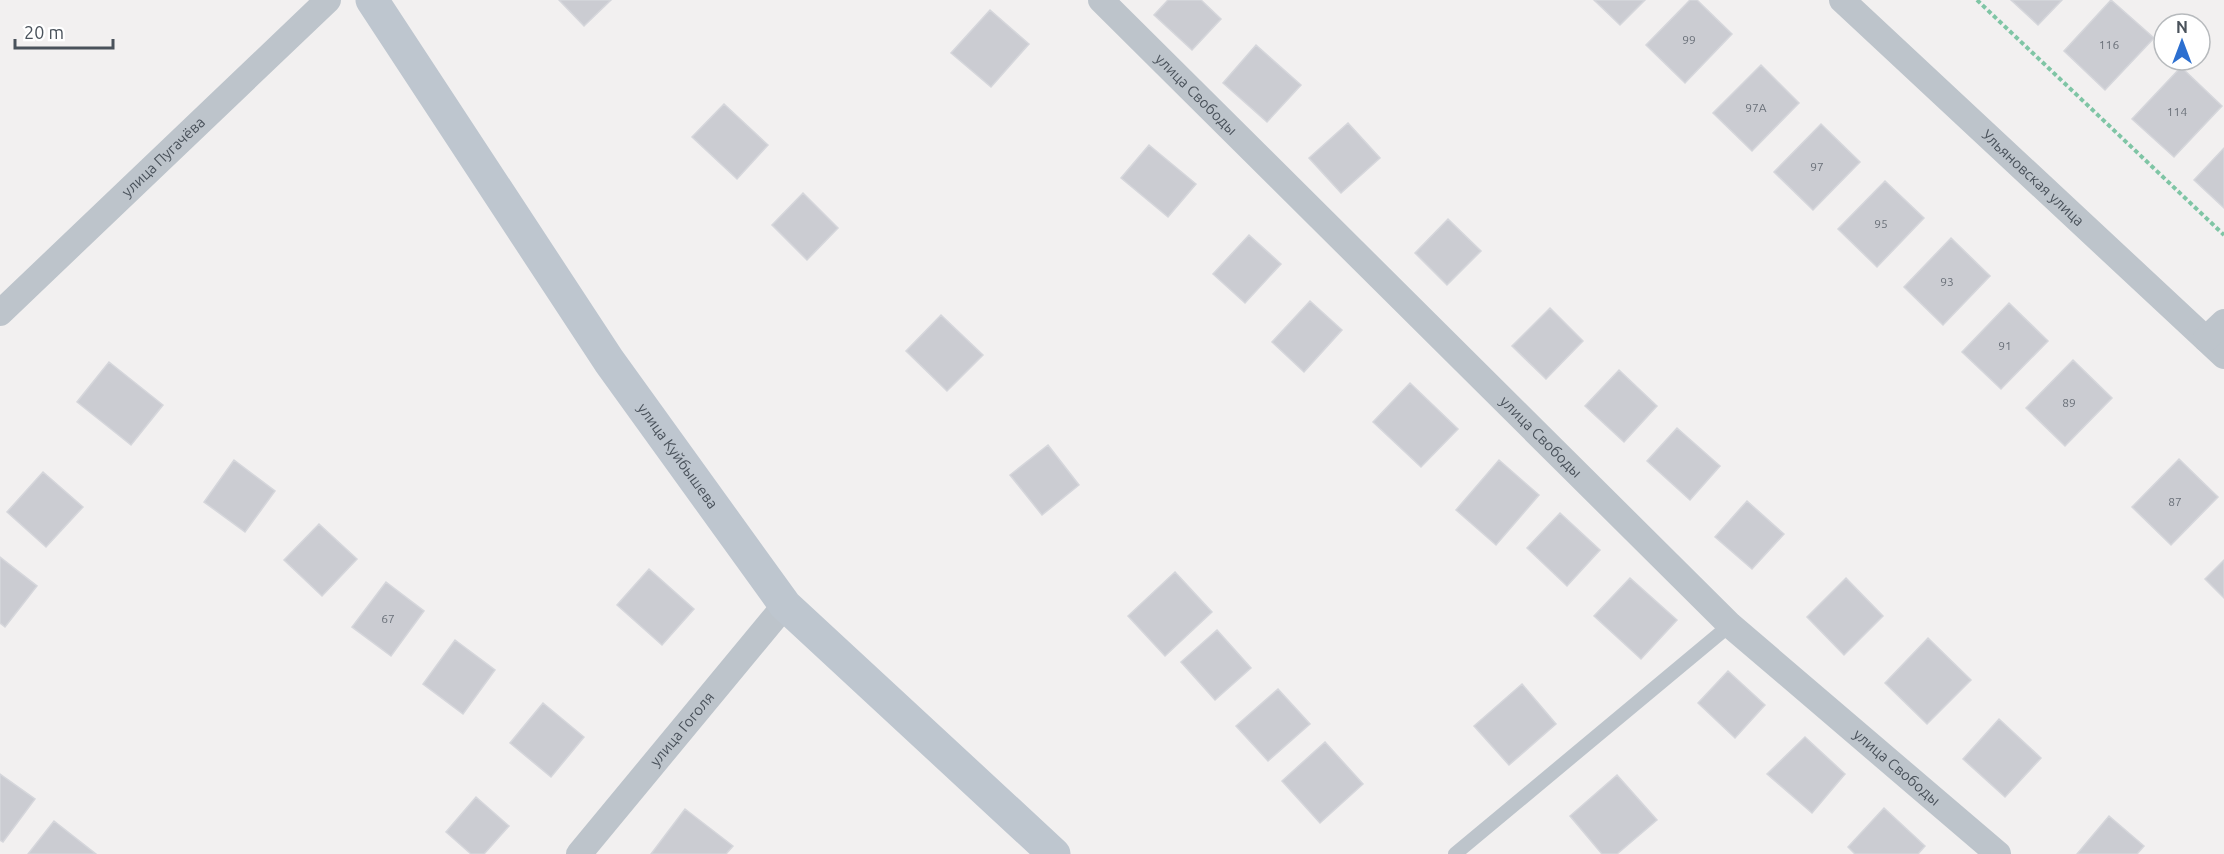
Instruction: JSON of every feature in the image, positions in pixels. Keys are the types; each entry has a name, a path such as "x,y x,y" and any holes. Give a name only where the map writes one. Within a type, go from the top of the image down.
{"main road":[{"name":"улица Куйбышева","path":"372,0 609,361 784,605 1054,854"}],"street":[{"name":"улица Пугачёва","path":"0,313 328,0"},
{"name":"улица Свободы","path":"1101,0 1730,625 1998,854"},
{"name":"Ульяновская улица","path":"1842,0 2218,339"},
{"name":"улица Гоголя","path":"579,854 784,605"}],"lane":[{"path":"1455,854 1730,625"}],"path":[{"path":"1977,0 2224,235"}],"building":[{"path":"559,0 611,0 584,26"},
{"path":"1168,0 1201,0 1221,19 1192,50 1154,15"},
{"path":"1594,0 1645,0 1620,25"},
{"path":"1690,0 1697,0 1732,34 1685,83 1646,45"},
{"path":"2011,0 2062,0 2038,25"},
{"path":"2111,0 2152,36 2152,40 2105,90 2064,51"},
{"path":"990,10 1029,44 991,87 951,53"},
{"path":"1256,45 1301,85 1267,122 1223,83"},
{"path":"1761,65 1799,103 1752,151 1713,113"},
{"path":"2176,72 2186,72 2222,106 2174,157 2132,119"},
{"path":"724,104 768,145 737,179 692,137"},
{"path":"1348,123 1380,158 1341,193 1309,158"},
{"path":"1821,124 1860,162 1813,210 1774,172"},
{"path":"1149,145 1196,184 1168,217 1121,178"},
{"path":"2224,148 2224,208 2194,180"},
{"path":"1885,181 1924,218 1877,267 1838,229"},
{"path":"803,193 838,228 807,260 772,225"},
{"path":"1448,219 1481,251 1447,285 1415,253"},
{"path":"1249,235 1281,264 1245,303 1213,274"},
{"path":"1951,238 1990,276 1943,325 1904,287"},
{"path":"1310,301 1342,330 1304,372 1272,342"},
{"path":"2009,303 2048,341 2001,389 1962,352"},
{"path":"1550,308 1583,341 1546,379 1512,346"},
{"path":"941,315 983,355 947,391 906,351"},
{"path":"2073,360 2112,398 2065,446 2026,408"},
{"path":"109,362 163,405 131,445 77,402"},
{"path":"1619,370 1657,406 1624,442 1585,406"},
{"path":"1410,383 1458,429 1421,467 1373,422"},
{"path":"1677,428 1720,466 1690,500 1647,461"},
{"path":"1048,445 1079,485 1042,515 1010,475"},
{"path":"2179,459 2218,497 2171,545 2132,507"},
{"path":"234,460 275,491 245,532 204,502"},
{"path":"1499,460 1539,495 1496,545 1456,510"},
{"path":"43,472 83,507 46,547 7,512"},
{"path":"1747,501 1784,534 1752,569 1715,537"},
{"path":"1560,513 1600,550 1567,586 1527,548"},
{"path":"319,524 357,559 322,596 284,560"},
{"path":"0,557 37,586 5,627 0,623"},
{"path":"2224,560 2224,598 2205,579"},
{"path":"649,569 694,609 662,645 617,605"},
{"path":"1175,572 1212,612 1165,656 1128,616"},
{"path":"1630,578 1677,620 1641,659 1594,616"},
{"path":"1846,578 1883,616 1844,655 1807,617"},
{"path":"386,582 424,611 391,656 352,627"},
{"path":"1217,630 1251,668 1215,700 1181,662"},
{"path":"1928,638 1971,680 1927,724 1885,683"},
{"path":"455,640 495,670 463,714 423,684"},
{"path":"1728,671 1765,705 1735,738 1698,703"},
{"path":"1522,684 1556,724 1509,765 1474,726"},
{"path":"1278,689 1310,724 1268,761 1236,726"},
{"path":"543,703 584,737 551,777 510,743"},
{"path":"1999,719 2041,758 2005,797 1963,759"},
{"path":"1805,737 1845,774 1812,813 1767,774"},
{"path":"1325,742 1363,784 1320,823 1282,781"},
{"path":"0,774 35,799 3,842 0,840"},
{"path":"1617,775 1657,820 1617,854 1602,854 1570,816"},
{"path":"476,797 509,826 484,854 471,854 446,832"},
{"path":"1884,808 1925,846 1918,854 1855,854 1848,847"},
{"path":"685,809 733,846 726,854 651,854"},
{"path":"2109,816 2144,846 2137,854 2077,854"},
{"path":"54,821 96,854 28,854"}]}
